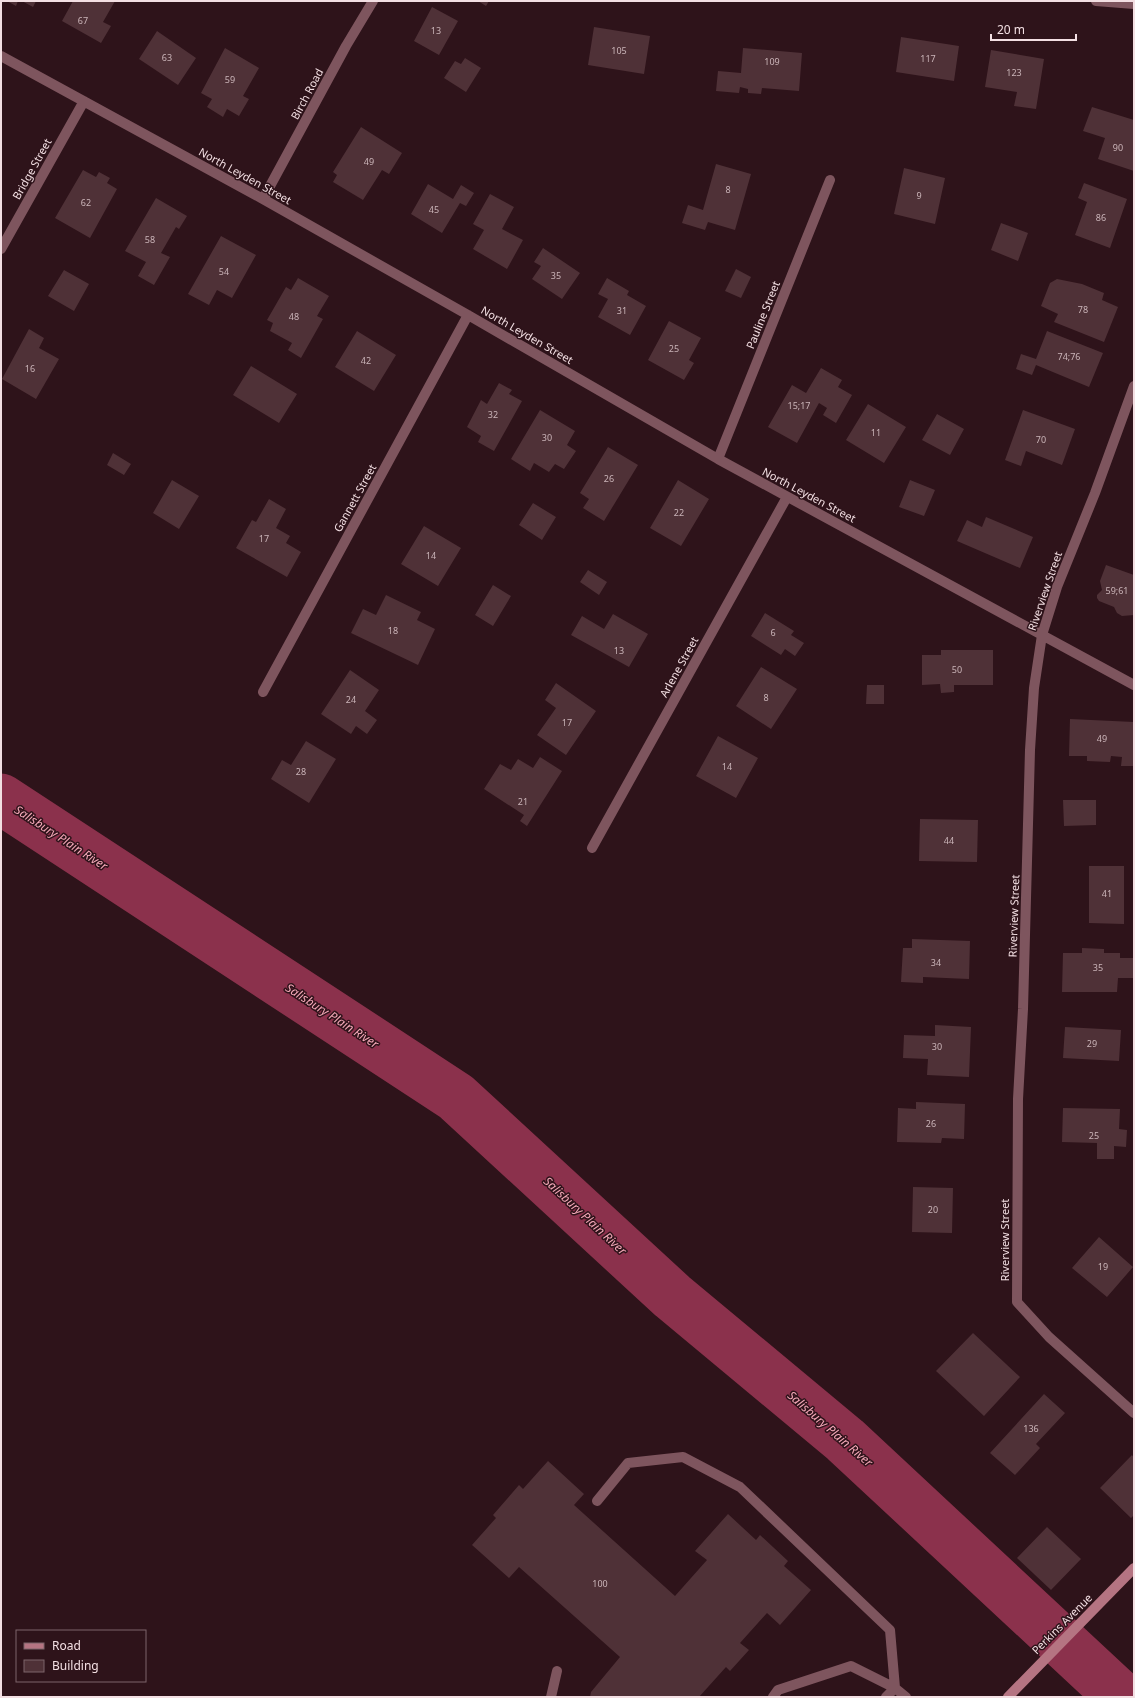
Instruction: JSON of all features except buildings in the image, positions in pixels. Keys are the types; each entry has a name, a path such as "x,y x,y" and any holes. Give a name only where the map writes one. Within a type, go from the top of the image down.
{"street":[{"name":"Birch Road","path":"263,199 346,46 373,1"},
{"path":"1096,1 1134,4"},
{"name":"North Leyden Street","path":"1,56 263,199 718,459 1134,685"},
{"name":"Bridge Street","path":"1,249 84,101"},
{"name":"Pauline Street","path":"718,459 830,180"},
{"name":"Gannett Street","path":"263,692 468,315"},
{"name":"Riverview Street","path":"1134,386 1095,493 1057,587 1042,635 1033,695 1030,750 1023,1009 1018,1099 1016,1302 1049,1337 1134,1413"},
{"name":"Arlene Street","path":"592,848 787,497"},
{"path":"597,1501 628,1463 683,1457 740,1487 890,1630 895,1688 886,1697"},
{"name":"Perkins Avenue","path":"1008,1697 1134,1568"},
{"path":"773,1697 778,1690 851,1666 895,1688 906,1697"},
{"path":"551,1697 557,1671"}],"waterway":[{"name":"Salisbury Plain River","path":"1,799 456,1097 672,1296 845,1440 1121,1697"}]}
